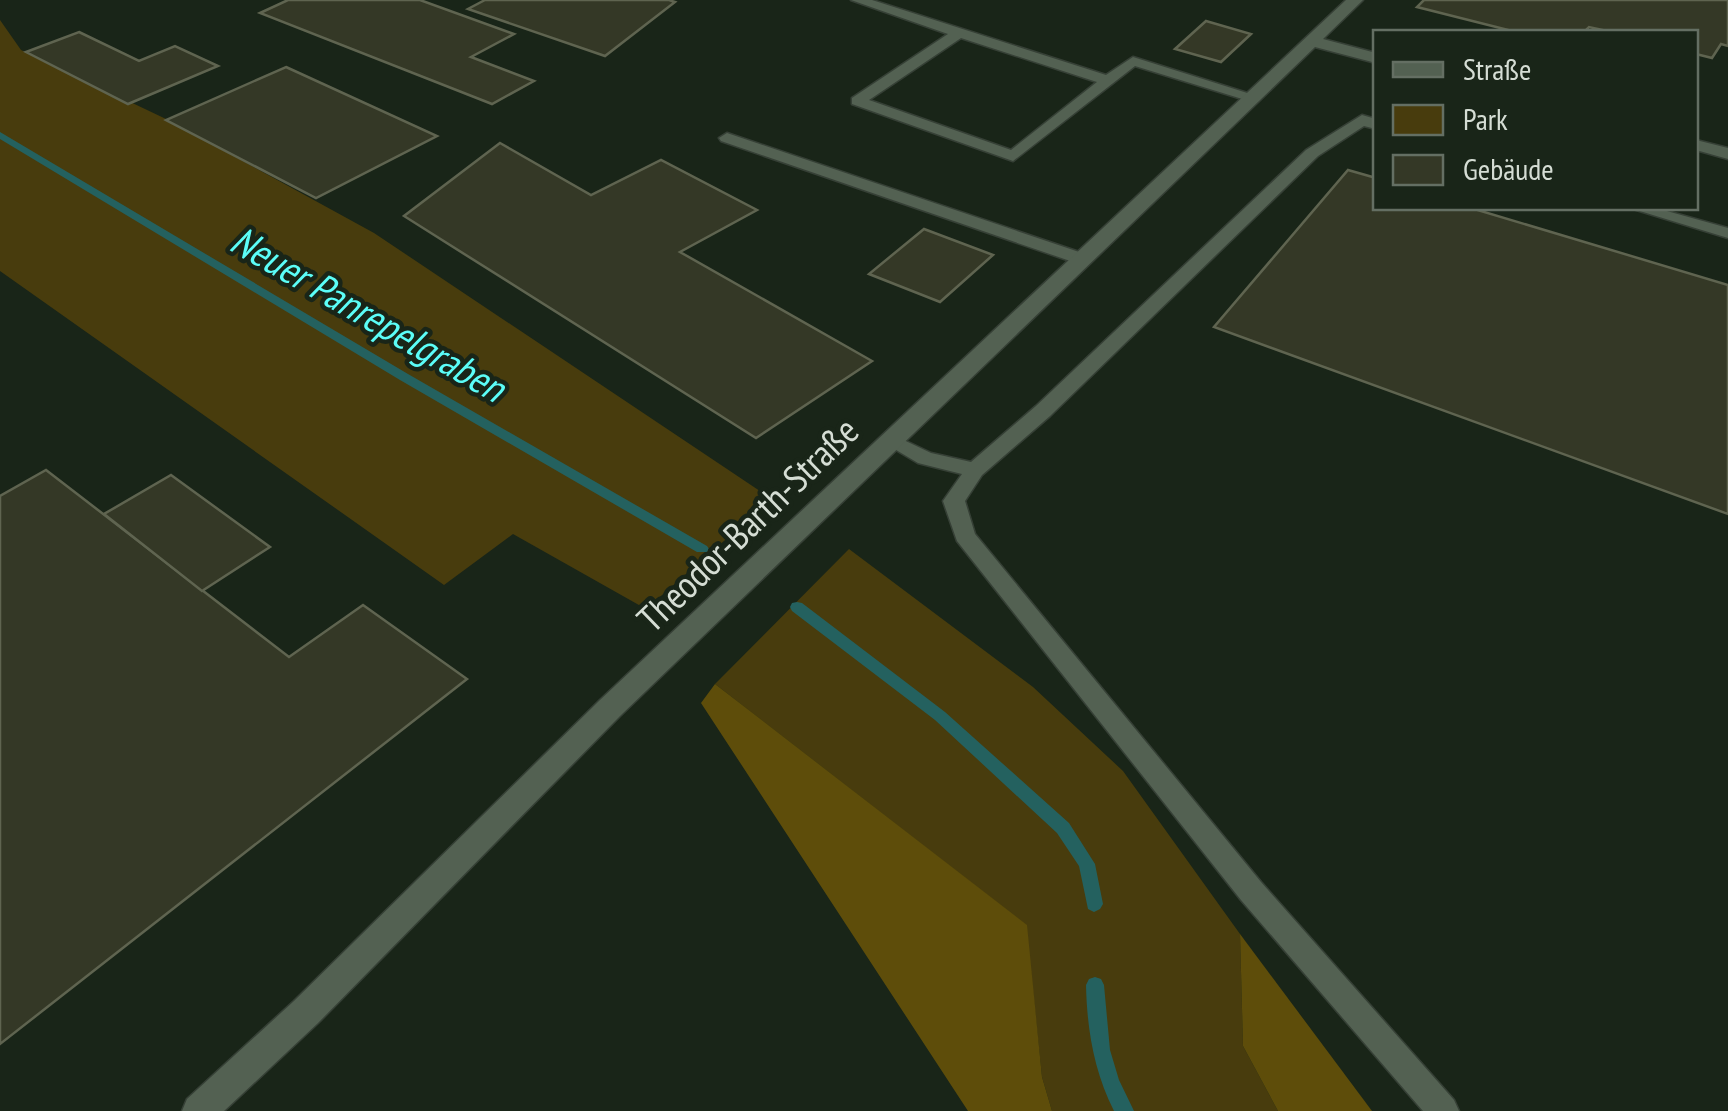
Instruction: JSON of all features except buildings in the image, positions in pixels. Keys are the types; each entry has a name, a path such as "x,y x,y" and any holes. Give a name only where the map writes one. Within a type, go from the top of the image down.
{"street":[{"name":"Theodor-Barth-Straße","path":"199,1111 306,1012 610,708 1355,0"},
{"path":"1312,40 1373,57"},
{"path":"1698,146 1728,154"}],"lane":[{"path":"858,0 1108,80"},
{"path":"959,33 857,100 1013,156 1133,61 1252,97"},
{"path":"1373,123 1362,120 1312,153 1043,411 974,470 954,502 965,536 1251,891 1443,1111"},
{"path":"726,138 1082,258"},
{"path":"1646,210 1728,233"},
{"path":"890,441 925,458 974,470"}],"green space":[{"path":"0,20 21,50 166,119 374,233 772,499 646,609 513,534 444,585 0,271"},
{"path":"849,549 1033,687 1123,771 1240,934 1243,1046 1278,1111 1052,1111 1042,1077 1026,925 715,684"}],"shaded area":[{"path":"715,684 1027,925 1042,1077 1052,1111 968,1111 701,703"},
{"path":"1240,934 1372,1111 1278,1111 1243,1046"}],"waterway":[{"name":"Neuer Panrepelgraben","path":"0,135 404,377 702,549"},
{"name":"Neuer Panrepelgraben","path":"797,607 940,716 1063,828 1087,864 1094,904"},
{"name":"Neuer Panrepelgraben","path":"1095,985 1101,1050 1124,1111"}]}
